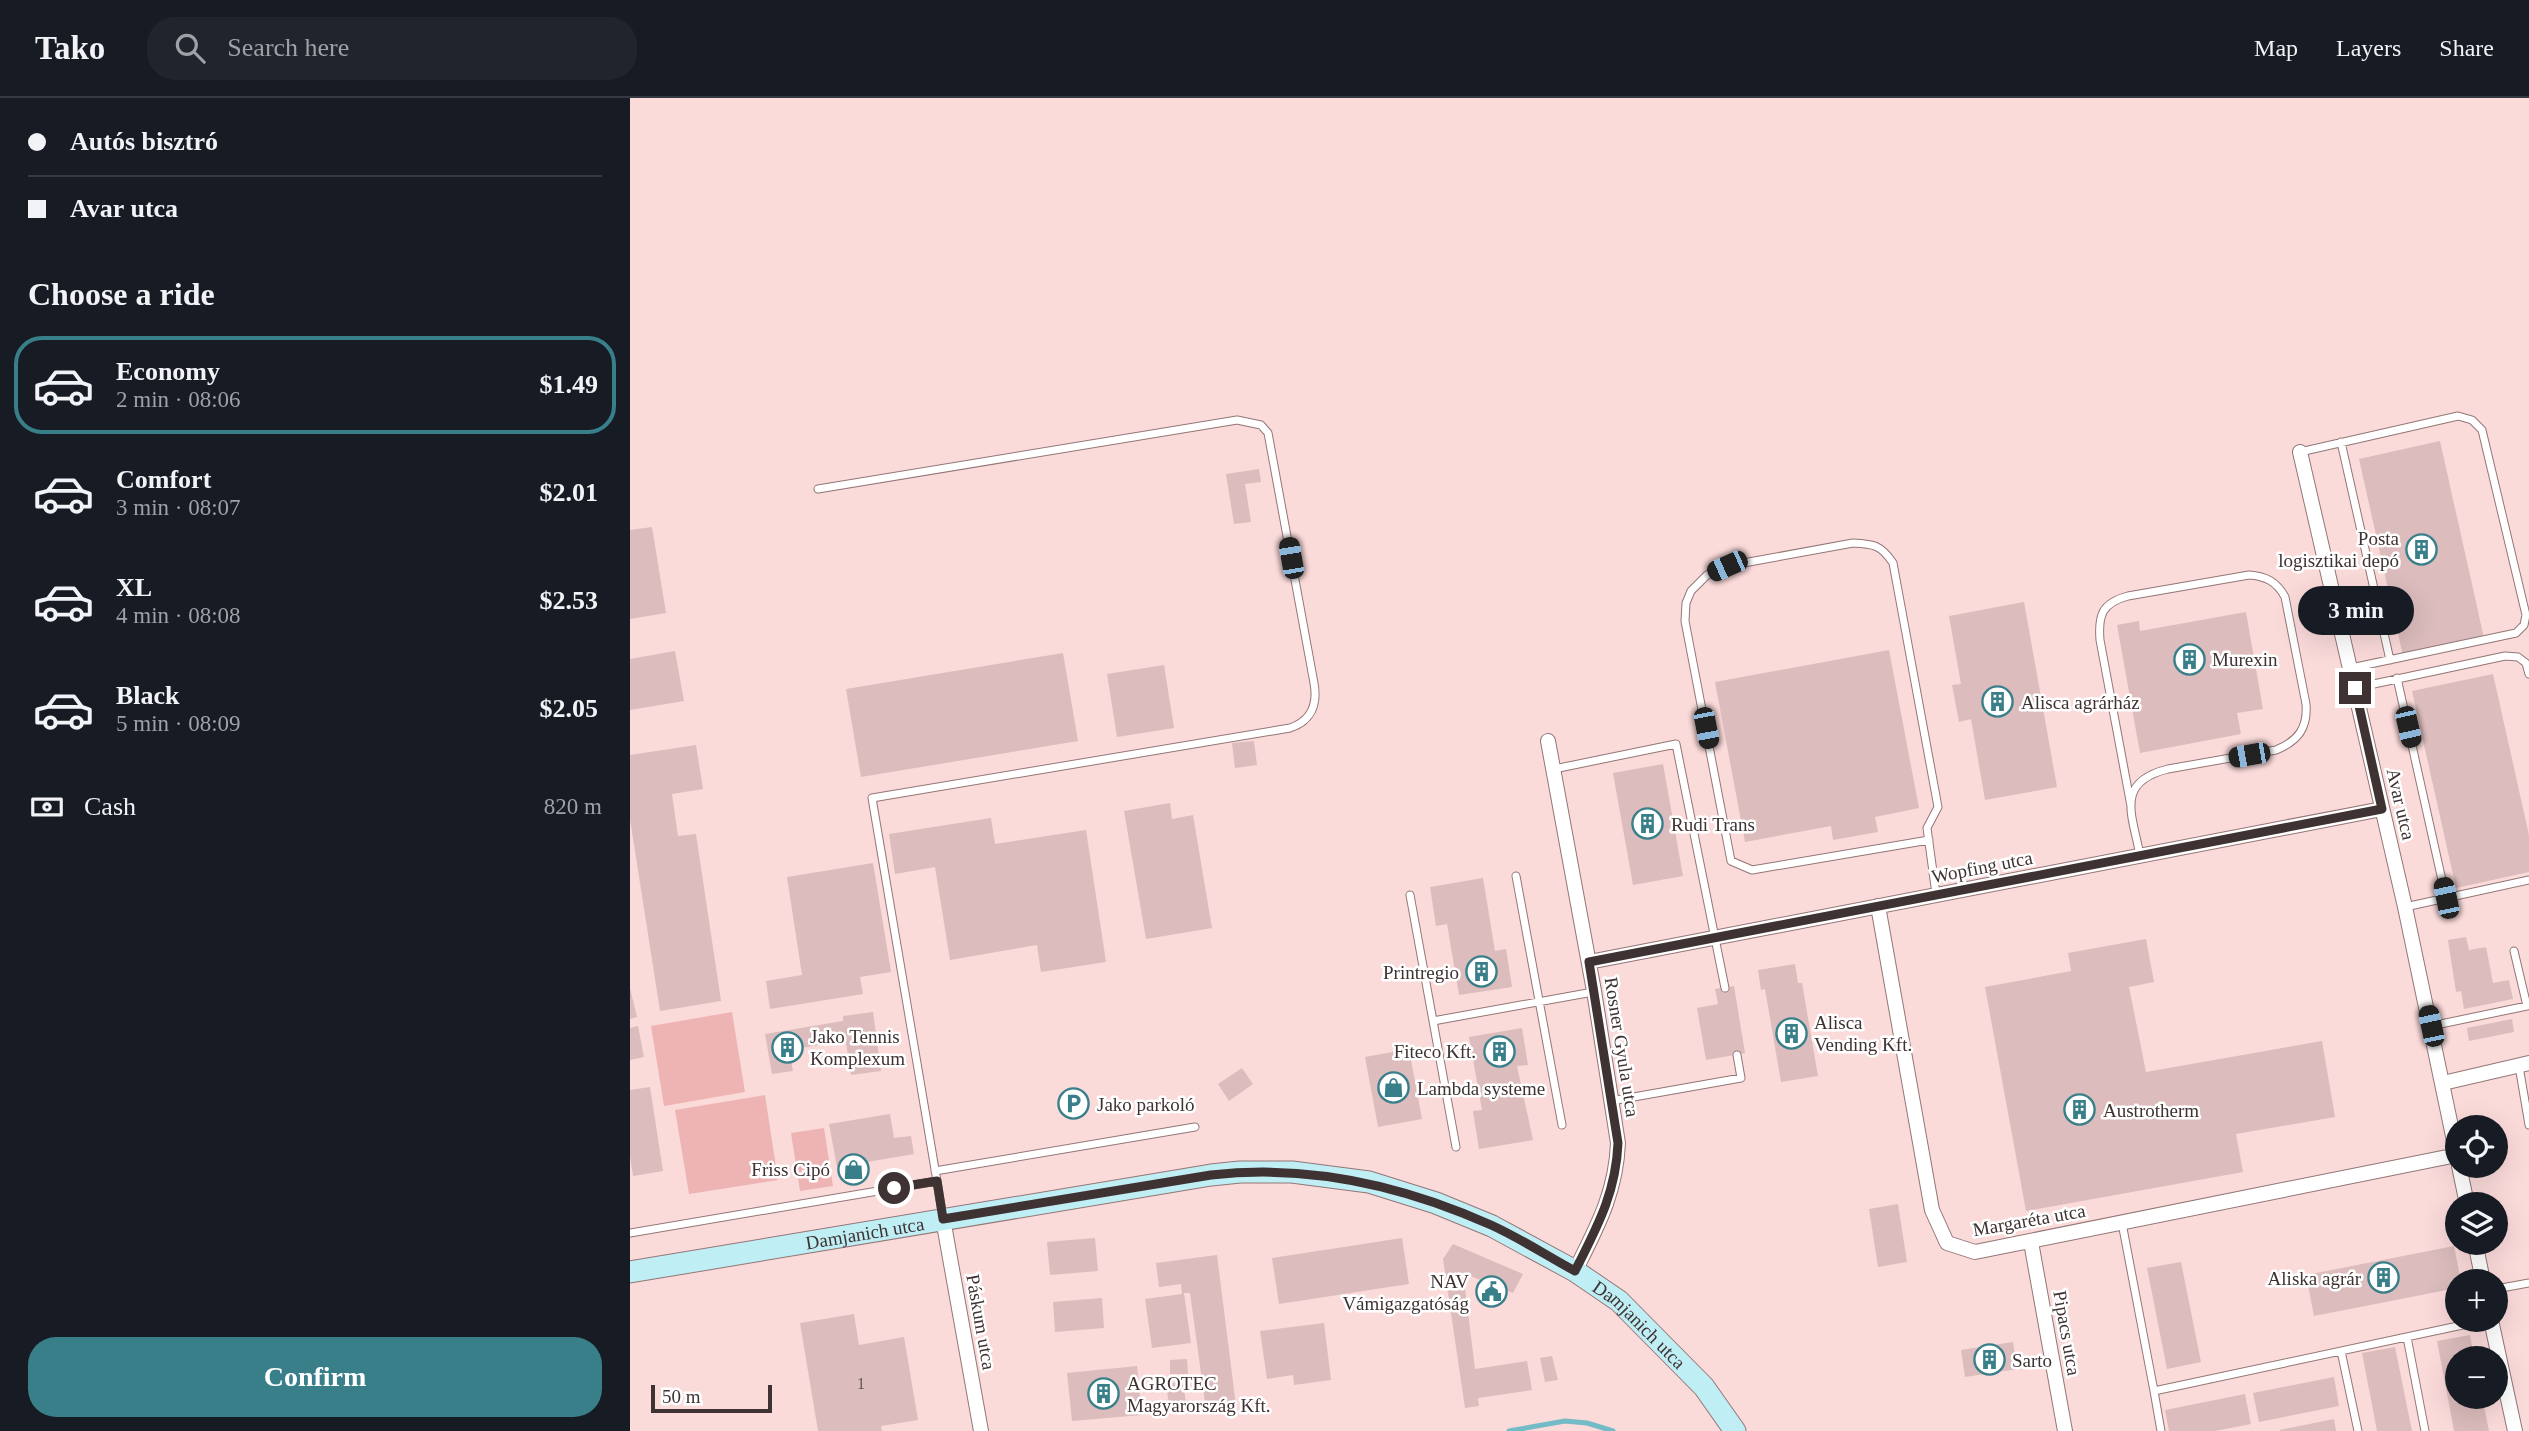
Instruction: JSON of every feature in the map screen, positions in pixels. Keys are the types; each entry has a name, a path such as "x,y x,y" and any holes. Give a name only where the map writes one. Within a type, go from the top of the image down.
{"main road":[{"name":"Damjanich utca","path":"630,1272 1211,1175 1292,1171 1369,1182 1436,1203 1492,1226 1575,1271 1619,1301 1704,1387 1735,1431"}],"street":[{"name":"Avar utca","path":"2300,452 2405,906 2449,1115"},
{"name":"Rosner Gyula utca","path":"1548,741 1589,962 1618,1143 1615,1177 1604,1214 1575,1271"},
{"name":"Wopfing utca","path":"1589,962 2382,809"},
{"name":"Margaréta utca","path":"1878,906 1933,1210 1947,1243 1975,1252 2445,1157"},
{"path":"2443,1083 2524,1065"},
{"name":"Páskum utca","path":"943,1219 981,1431"},
{"name":"Pipacs utca","path":"2031,1242 2065,1431"},
{"path":"2492,1332 2515,1431"}],"lane":[{"path":"2300,452 2458,416 2472,420 2482,430 2526,615 2524,625 2516,633 2351,668"},
{"path":"818,489 1237,420 1261,425 1268,433 1314,683 1315,700 1308,718 1302,724 1290,728 872,798 943,1219"},
{"path":"2342,442 2390,660"},
{"path":"1929,840 1752,870 1731,862 1685,621 1686,603 1691,591 1707,575 1727,566 1853,543 1872,544 1885,551 1894,563 1938,807 1927,828 1929,840 1937,895"},
{"path":"2131,806 2131,795 2136,785 2152,773 2276,750 2291,744 2298,737 2307,716 2306,704 2285,597 2268,578 2249,575 2128,596 2116,599 2103,612 2098,623 2100,640 2140,856"},
{"path":"2355,688 2505,656 2518,657 2526,663 2529,674"},
{"path":"2397,678 2446,898"},
{"path":"1553,769 1676,744 1725,988"},
{"path":"1516,876 1562,1125"},
{"path":"2405,906 2529,880"},
{"path":"1410,895 1456,1147"},
{"path":"2431,1026 2527,1006 2514,951"},
{"path":"1433,1021 1594,991"},
{"path":"1611,1101 1741,1078 1737,1055"},
{"path":"2524,1065 2529,1125"},
{"path":"935,1171 1195,1127"},
{"path":"630,1233 937,1181"},
{"path":"2122,1223 2161,1431"},
{"path":"2508,1287 2529,1283"},
{"path":"2154,1391 2445,1329"},
{"path":"2407,1337 2425,1431"},
{"path":"2341,1351 2358,1431"}],"shaded area":[{"path":"732,1012 745,1092 664,1106 651,1026"},
{"path":"765,1095 778,1180 689,1194 675,1110"},
{"path":"824,1128 833,1186 800,1191 791,1133"}],"building":[{"name":"Posta logisztikai depó","path":"2440,441 2484,638 2403,656 2359,459"},
{"path":"1259,469 1261,482 1245,484 1251,522 1234,524 1226,474"},
{"path":"652,527 666,613 630,619 630,530"},
{"name":"Alisca agrárház","path":"2024,602 2057,787 1985,800 1971,719 1959,722 1952,685 1961,684 1949,616"},
{"name":"Murexin","path":"2246,612 2263,709 2237,713 2241,734 2140,753 2117,625 2139,621 2140,631"},
{"path":"1889,650 1919,808 1875,817 1878,832 1833,840 1831,826 1745,842 1715,682"},
{"path":"675,651 684,701 630,710 630,659"},
{"path":"1063,653 1078,741 861,777 846,689"},
{"path":"1164,665 1174,728 1117,737 1107,674"},
{"path":"2493,674 2529,835 2529,872 2456,888 2412,691"},
{"path":"1254,741 1257,765 1235,768 1232,743"},
{"path":"696,745 703,789 672,794 678,836 696,834 721,1001 660,1011 630,819 630,755"},
{"name":"Rudi Trans","path":"1663,764 1683,876 1633,885 1613,773"},
{"path":"1170,803 1172,819 1193,815 1212,928 1146,939 1124,811"},
{"path":"991,818 995,844 1086,830 1106,962 1041,972 1037,945 950,960 935,867 895,874 889,834"},
{"path":"873,863 891,972 860,977 863,994 770,1009 766,981 802,975 787,877"},
{"path":"1483,878 1495,951 1506,949 1512,987 1459,995 1447,924 1436,926 1430,887"},
{"path":"2466,937 2469,950 2486,947 2493,983 2509,980 2513,999 2464,1009 2461,991 2456,992 2448,940"},
{"name":"Austrotherm","path":"2146,939 2154,982 2129,987 2146,1072 2322,1041 2335,1117 2236,1134 2243,1172 2026,1211 1985,987 2071,971 2068,953"},
{"name":"Alisca Vending Kft.","path":"1795,964 1798,983 1802,983 1818,1076 1781,1082 1765,989 1761,990 1758,970"},
{"path":"1734,986 1745,1053 1706,1060 1697,1008 1718,1004 1715,989"},
{"path":"630,988 637,1017 630,1019"},
{"path":"873,1012 881,1071 851,1075 845,1036 825,1039 825,1044 789,1050 793,1071 772,1074 765,1034 843,1021 843,1016"},
{"path":"2512,1019 2514,1032 2469,1041 2467,1028"},
{"path":"638,1026 644,1057 630,1060 630,1028"},
{"path":"1522,1028 1528,1065 1517,1066 1533,1140 1479,1149 1473,1111 1482,1110 1469,1037"},
{"name":"Lambda systeme","path":"1409,1049 1422,1119 1378,1127 1365,1057"},
{"path":"1242,1068 1253,1084 1229,1101 1218,1084"},
{"path":"650,1087 663,1171 633,1176 630,1156 630,1090"},
{"path":"890,1114 894,1138 911,1136 914,1154 837,1167 829,1124"},
{"path":"1898,1204 1907,1262 1878,1267 1869,1209"},
{"path":"1095,1238 1098,1271 1050,1275 1047,1242"},
{"path":"1402,1238 1409,1284 1279,1304 1272,1258"},
{"path":"1453,1244 1523,1274 1513,1293 1463,1273 1475,1369 1527,1361 1532,1390 1478,1398 1479,1406 1465,1408 1443,1259"},
{"name":"Aliska agrár","path":"2445,1248 2445,1255 2456,1255 2459,1269 2445,1269 2445,1290 2314,1316 2306,1275"},
{"path":"1217,1255 1236,1406 1206,1410 1190,1293 1184,1293 1191,1343 1152,1348 1145,1299 1182,1294 1181,1284 1159,1287 1156,1263"},
{"path":"2181,1262 2201,1362 2167,1369 2147,1268"},
{"path":"1102,1298 1104,1328 1055,1332 1053,1302"},
{"path":"854,1314 859,1345 904,1337 918,1420 881,1426 882,1431 818,1431 800,1323"},
{"path":"1324,1323 1331,1380 1294,1385 1293,1375 1267,1379 1260,1331"},
{"path":"2470,1335 2472,1346 2445,1346 2445,1383 2437,1341"},
{"name":"Sarto","path":"2013,1342 2017,1369 1965,1377 1961,1350"},
{"path":"2395,1347 2412,1431 2377,1431 2362,1353"},
{"path":"1552,1356 1558,1380 1545,1382 1540,1358"},
{"path":"1187,1359 1188,1374 1170,1374 1170,1360"},
{"name":"AGROTEC Magyarország Kft.","path":"1137,1366 1142,1415 1072,1421 1067,1373"},
{"path":"2334,1377 2339,1406 2259,1422 2253,1393"},
{"path":"1183,1382 1187,1410 1170,1412 1166,1384"},
{"path":"2245,1394 2251,1424 2215,1431 2169,1431 2165,1410"},
{"path":"2450,1409 2485,1409 2489,1431 2454,1431"},
{"path":"2334,1419 2336,1431 2280,1431 2280,1430"}],"waterway":[{"path":"1509,1431 1565,1421 1587,1423 1613,1431"}],"place":[{"name":"Posta logisztikai depó","path":"2422,549"},
{"name":"Murexin","path":"2189,659"},
{"name":"Alisca agrárház","path":"1998,702"},
{"name":"Rudi Trans","path":"1648,824"},
{"name":"Printregio","path":"1482,972"},
{"name":"Alisca Vending Kft.","path":"1791,1033"},
{"name":"Jako Tennis Komplexum","path":"787,1047"},
{"name":"Fiteco Kft.","path":"1499,1051"},
{"name":"Lambda systeme","path":"1394,1088"},
{"name":"Jako parkoló","path":"1074,1104"},
{"name":"Austrotherm","path":"2080,1110"},
{"name":"Friss Cipó","path":"853,1169"},
{"name":"Aliska agrár","path":"2384,1278"},
{"name":"NAV Vámigazgatóság","path":"1492,1292"},
{"name":"Sarto","path":"1989,1360"},
{"name":"AGROTEC Magyarország Kft.","path":"1104,1394"}],"route":[{"path":"894,1188 937,1181 943,1219 1211,1175 1292,1171 1369,1182 1436,1203 1492,1226 1575,1271 1604,1214 1617,1167 1618,1143 1589,962 2382,809 2355,688"}]}
